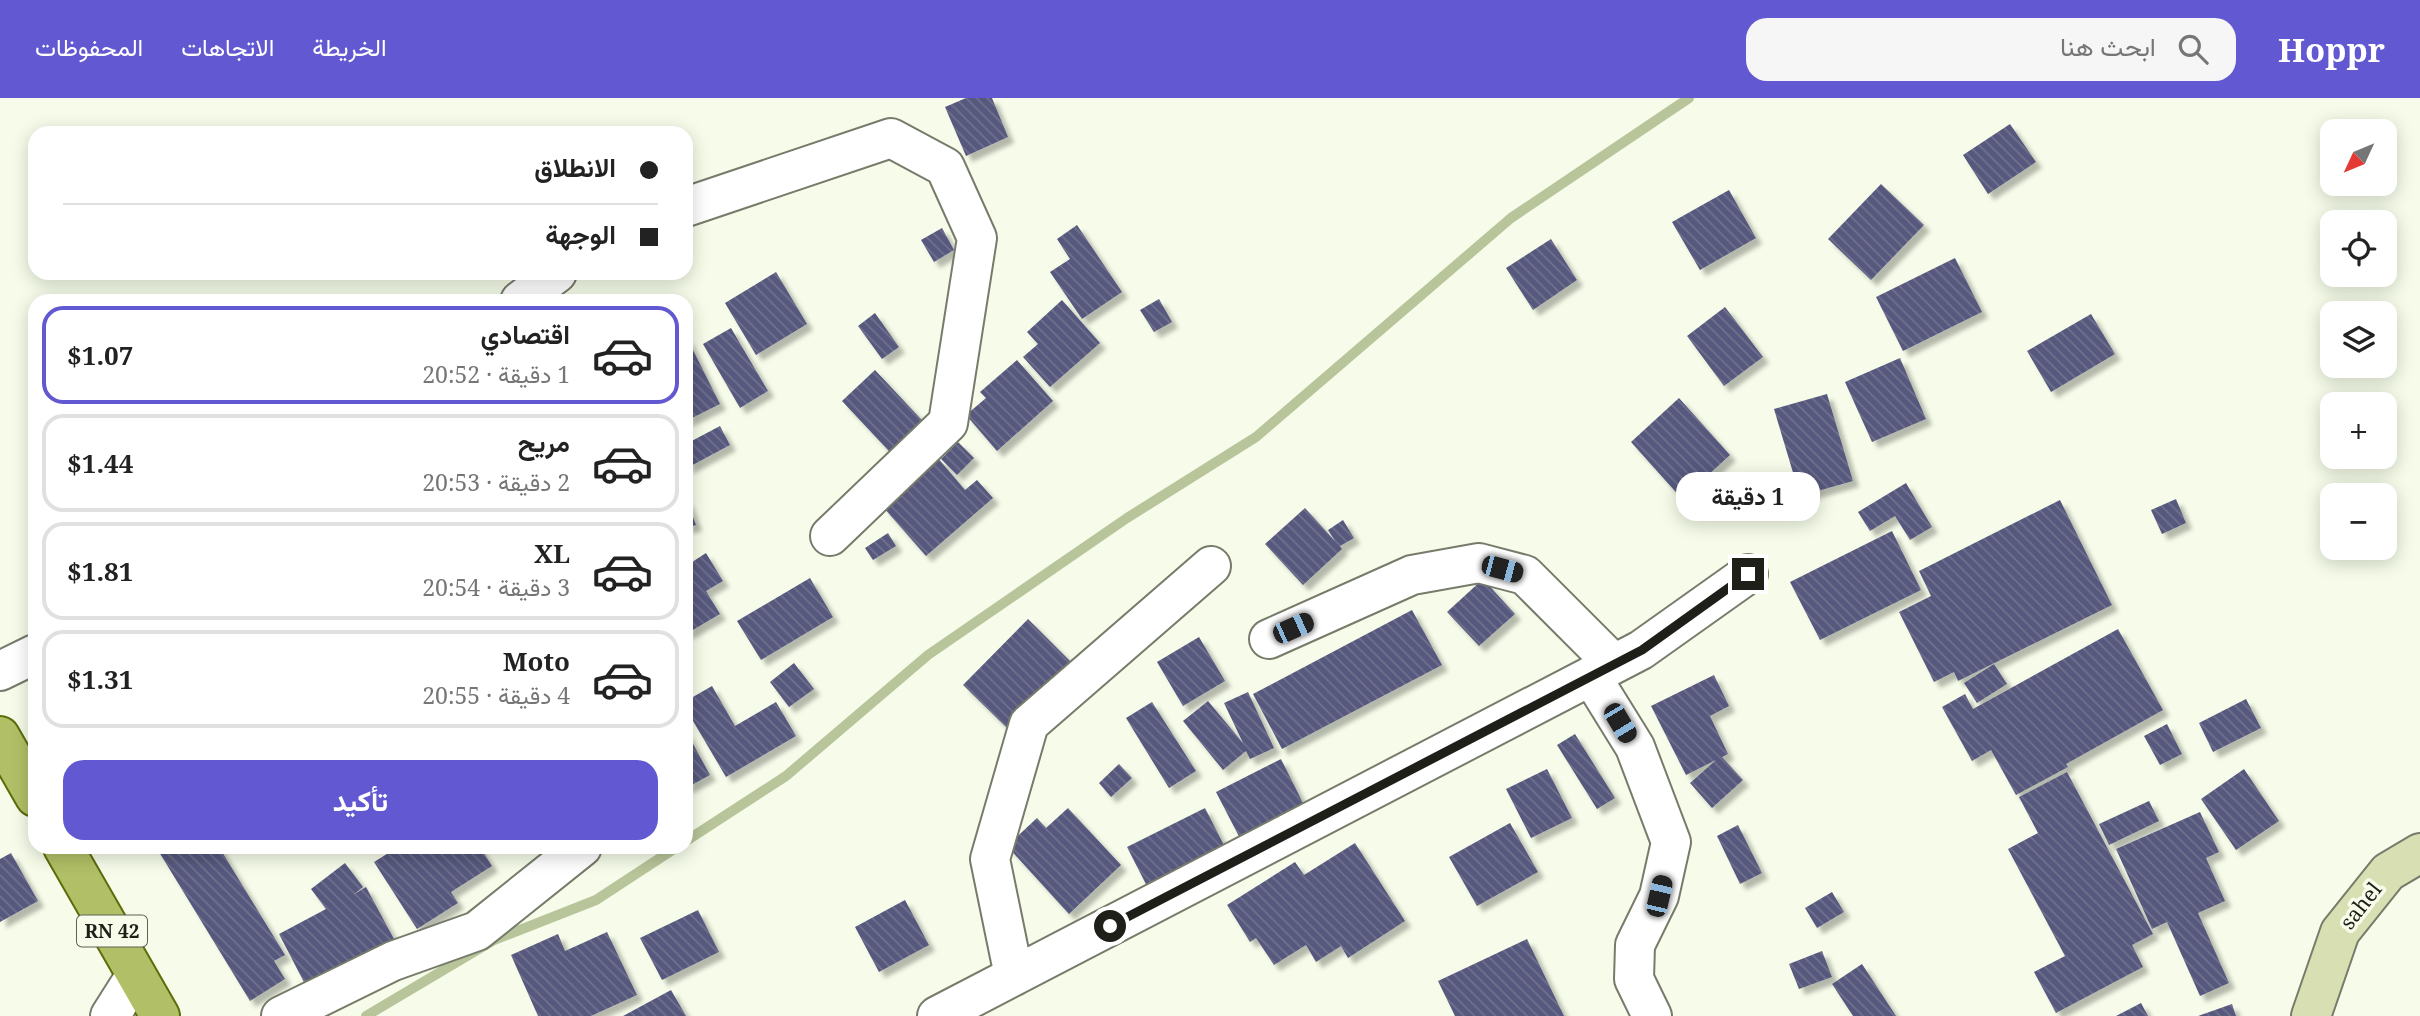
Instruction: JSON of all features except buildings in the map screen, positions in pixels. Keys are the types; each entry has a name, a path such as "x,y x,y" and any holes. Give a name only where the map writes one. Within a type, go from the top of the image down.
{"main road":[{"path":"0,736 28,785"},
{"name":"RN 42","path":"67,854 160,1016"}],"street":[{"path":"693,205 891,138 945,167 978,237 948,423 830,536"},
{"path":"529,294 548,280"},
{"path":"1269,639 1412,575 1479,563 1525,575 1602,670 1671,842 1659,896 1635,945 1634,979 1653,1016"},
{"path":"1014,976 990,859 1029,724 1211,566"},
{"path":"937,1016 1642,650 1748,574"},
{"path":"0,671 28,657"},
{"name":"sahel","path":"2311,1016 2340,932 2388,872 2420,853"},
{"path":"281,1016 393,961 477,931 573,854"},
{"path":"110,1016 136,975"}],"waterway":[{"path":"693,836 786,776 928,655 1127,518 1256,437 1511,218 1689,98"},
{"path":"366,1016 494,940 596,900 666,854"}],"route":[{"path":"1110,926 1642,650 1748,574"}]}
